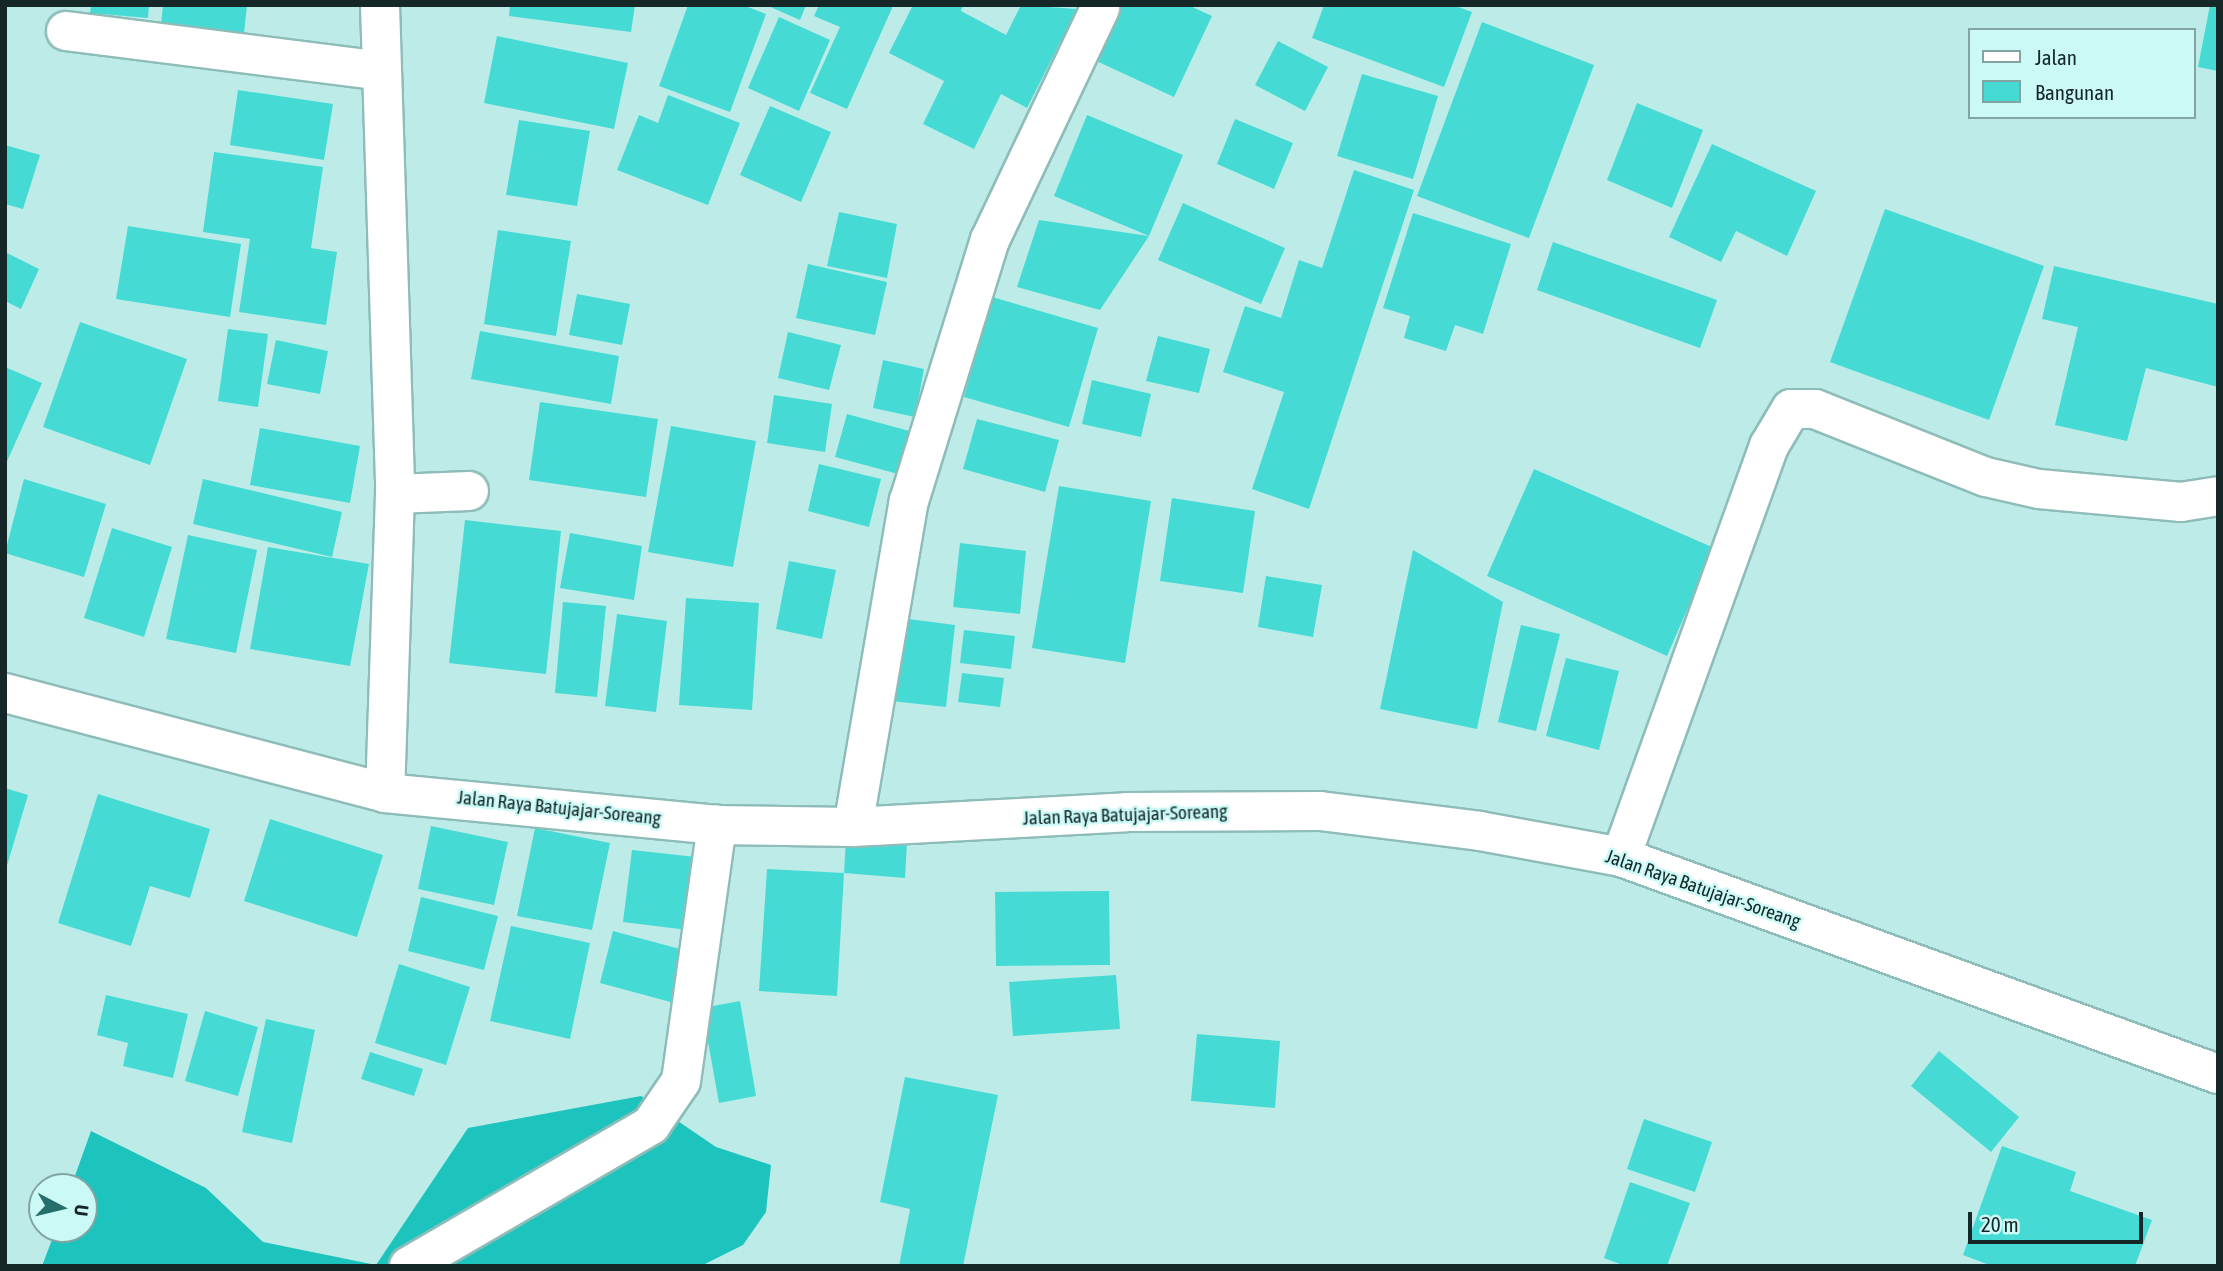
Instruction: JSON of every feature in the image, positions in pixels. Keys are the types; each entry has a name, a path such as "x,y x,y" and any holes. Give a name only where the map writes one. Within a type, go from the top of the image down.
{"main road":[{"path":"380,5 395,494 385,793"},
{"path":"853,827 909,501 990,240 1100,8"},
{"path":"66,31 381,71"},
{"path":"1621,857 1773,437 1791,409 1815,409 1986,477 2039,489 2181,502 2218,496"},
{"path":"395,494 469,491"},
{"name":"Jalan Raya Batujajar-Soreang","path":"5,693 385,793 717,825 853,827 1127,812 1320,811 1621,857 2218,1073"},
{"path":"409,1266 651,1125 681,1080 717,825"}],"shaded area":[{"path":"641,1096 716,1147 771,1165 766,1212 743,1245 701,1266 42,1266 51,1243 98,1243 98,1173 76,1173 91,1131 206,1188 263,1242 376,1265 468,1128"}],"building":[{"path":"91,5 149,5 148,18 90,13"},
{"path":"163,5 247,5 243,43 160,34"},
{"path":"510,5 635,5 631,32 509,16"},
{"path":"688,5 743,5 766,14 730,112 659,86"},
{"path":"766,5 806,5 800,20"},
{"path":"819,5 893,6 847,109 810,93 840,27 814,16"},
{"path":"913,5 963,5 961,11 1006,35 1021,5 1077,9 1027,108 1001,94 974,149 923,124 944,81 889,53"},
{"path":"1114,5 1188,5 1212,16 1174,97 1090,58"},
{"path":"1324,5 1453,5 1472,12 1444,87 1312,38"},
{"path":"2210,5 2218,5 2218,71 2198,67"},
{"path":"779,17 830,40 799,111 748,88"},
{"path":"1482,22 1594,65 1529,238 1417,196"},
{"path":"497,36 628,63 614,129 484,103"},
{"path":"1278,41 1328,67 1305,111 1255,85"},
{"path":"1362,74 1438,96 1413,179 1337,156"},
{"path":"238,90 333,104 324,160 230,145"},
{"path":"668,95 740,123 708,205 617,170 639,115 658,123"},
{"path":"1637,103 1703,130 1672,208 1607,180"},
{"path":"770,106 831,132 801,202 740,175"},
{"path":"1087,115 1183,155 1149,236 1054,196"},
{"path":"1235,119 1293,143 1274,189 1217,164"},
{"path":"519,120 590,131 577,206 506,195"},
{"path":"1712,144 1816,191 1787,256 1736,231 1721,262 1669,237"},
{"path":"5,145 40,155 23,209 5,204"},
{"path":"214,152 323,167 311,248 337,252 326,325 239,312 250,239 203,232"},
{"path":"1354,170 1414,190 1309,509 1252,489 1284,392 1223,372 1245,306 1281,318 1299,260 1322,268"},
{"path":"1183,203 1285,248 1261,304 1158,260"},
{"path":"1885,209 2044,266 1989,420 1830,362"},
{"path":"839,212 897,224 887,278 827,266"},
{"path":"1413,213 1511,244 1483,334 1455,325 1446,351 1404,338 1410,316 1383,308"},
{"path":"1039,220 1149,236 1100,310 1017,287"},
{"path":"128,226 241,244 230,317 116,299"},
{"path":"498,230 571,241 556,336 484,324"},
{"path":"1553,242 1717,300 1700,348 1537,290"},
{"path":"5,252 39,269 21,309 5,301"},
{"path":"808,264 887,282 875,335 796,318"},
{"path":"2054,266 2218,304 2218,387 2146,368 2127,441 2055,425 2078,327 2042,319"},
{"path":"577,294 630,304 622,345 569,335"},
{"path":"992,297 1098,328 1069,427 964,397"},
{"path":"80,322 187,359 150,465 43,427"},
{"path":"228,329 268,334 258,407 218,401"},
{"path":"480,331 619,356 611,404 471,379"},
{"path":"788,332 841,345 829,390 778,378"},
{"path":"1158,336 1210,349 1199,393 1146,381"},
{"path":"276,340 328,351 320,394 267,384"},
{"path":"883,360 924,369 915,417 873,408"},
{"path":"5,367 42,383 5,466"},
{"path":"1092,380 1151,394 1141,437 1082,424"},
{"path":"774,395 832,404 825,452 767,443"},
{"path":"540,402 658,419 646,497 529,480"},
{"path":"847,414 913,432 902,475 835,457"},
{"path":"977,419 1059,440 1045,492 963,469"},
{"path":"671,426 756,441 733,567 648,552"},
{"path":"260,428 360,446 350,503 250,485"},
{"path":"819,464 881,479 869,527 808,511"},
{"path":"1534,469 1714,548 1667,656 1487,576"},
{"path":"24,479 106,504 84,577 5,553"},
{"path":"203,479 342,512 332,557 193,524"},
{"path":"1059,486 1151,501 1125,663 1032,648"},
{"path":"1172,498 1255,511 1243,593 1160,581"},
{"path":"465,520 561,531 546,674 449,663"},
{"path":"112,528 172,547 144,637 84,618"},
{"path":"570,533 642,546 634,600 560,588"},
{"path":"188,535 257,550 236,653 166,639"},
{"path":"960,543 1026,551 1020,614 953,607"},
{"path":"268,547 369,564 350,666 250,649"},
{"path":"1413,550 1503,602 1477,729 1380,709"},
{"path":"789,561 836,570 822,639 776,629"},
{"path":"1266,576 1322,585 1313,637 1258,627"},
{"path":"686,598 759,603 752,710 679,705"},
{"path":"563,602 606,606 597,697 555,693"},
{"path":"617,614 667,621 656,712 605,706"},
{"path":"901,618 955,625 946,707 891,701"},
{"path":"1521,625 1560,634 1536,731 1498,722"},
{"path":"964,630 1015,636 1011,669 960,663"},
{"path":"1566,658 1619,671 1599,750 1546,736"},
{"path":"962,673 1004,678 1000,707 958,702"},
{"path":"5,788 28,795 6,869 5,869"},
{"path":"98,794 210,829 190,898 150,886 131,946 58,923"},
{"path":"270,819 383,855 357,937 244,901"},
{"path":"431,826 508,842 494,905 418,889"},
{"path":"535,828 610,843 592,930 517,916"},
{"path":"846,839 907,843 905,878 844,873"},
{"path":"632,850 705,858 696,931 623,922"},
{"path":"767,869 844,873 837,996 759,991"},
{"path":"1109,891 1110,965 996,966 995,892"},
{"path":"421,897 498,916 484,970 408,951"},
{"path":"511,926 590,943 570,1039 490,1021"},
{"path":"613,931 691,952 678,1004 600,983"},
{"path":"399,964 470,987 446,1065 375,1043"},
{"path":"1116,975 1120,1029 1013,1036 1009,982"},
{"path":"106,995 188,1014 173,1078 123,1066 128,1043 97,1035"},
{"path":"740,1001 756,1096 719,1103 702,1008"},
{"path":"205,1011 258,1027 238,1096 185,1081"},
{"path":"266,1019 315,1030 292,1143 242,1132"},
{"path":"1197,1034 1280,1041 1275,1108 1191,1101"},
{"path":"1939,1051 2019,1117 1991,1152 1911,1086"},
{"path":"370,1052 423,1069 414,1096 361,1079"},
{"path":"905,1077 998,1095 963,1266 899,1266 910,1209 880,1202"},
{"path":"1644,1119 1712,1142 1695,1192 1627,1169"},
{"path":"2002,1146 2076,1172 2070,1191 2152,1220 2135,1266 1992,1266 1963,1255"},
{"path":"1630,1182 1690,1203 1667,1266 1625,1266 1604,1258"}]}
